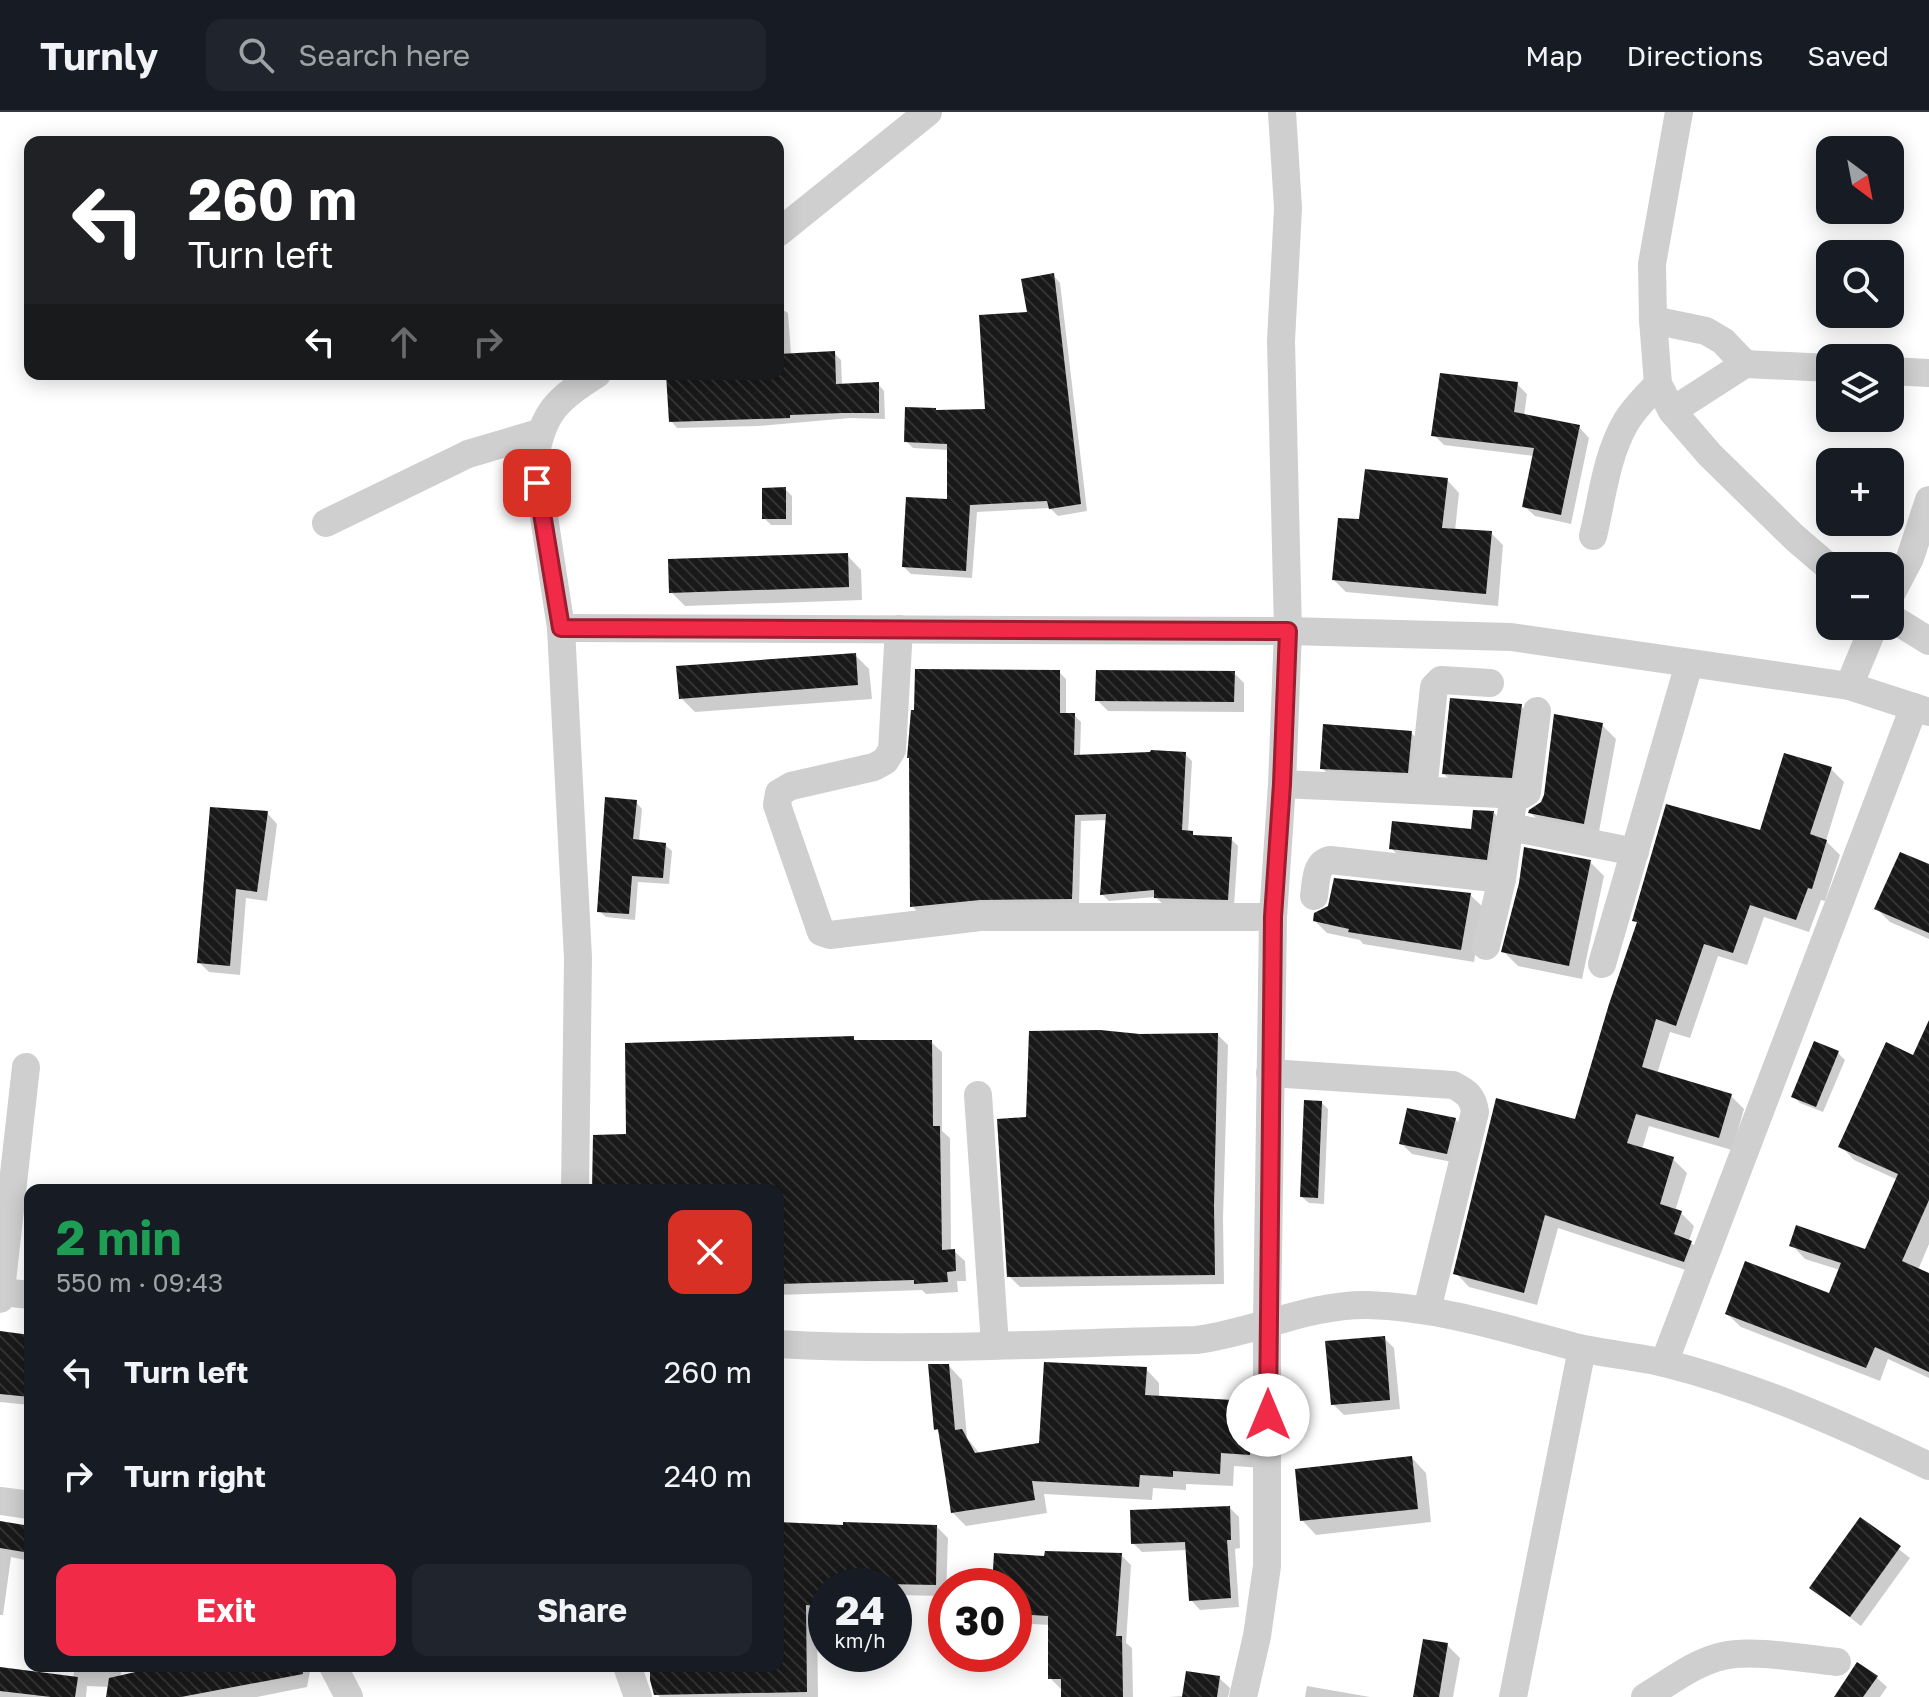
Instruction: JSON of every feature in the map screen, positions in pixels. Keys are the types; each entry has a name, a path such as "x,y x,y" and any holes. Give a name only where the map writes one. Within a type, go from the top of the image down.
{"street":[{"path":"784,228 928,112"},
{"path":"1243,1697 1257,1636 1267,1566 1273,917 1288,631 1281,341 1288,208 1282,112"},
{"path":"1679,112 1652,264 1658,384 1672,411 1710,455 1816,556"},
{"path":"1653,320 1706,331 1723,341 1745,364"},
{"path":"1672,411 1745,364 1816,367"},
{"path":"1904,372 1929,373"},
{"path":"575,1184 578,958 561,628 535,458 539,433 549,412 589,380"},
{"path":"1593,536 1612,453 1620,434 1628,419 1658,384"},
{"path":"326,523 489,445 539,433"},
{"path":"1904,569 1929,500"},
{"path":"1904,626 1929,641"},
{"path":"561,628 1288,631 1511,637 1849,686 1921,710 1664,1363"},
{"path":"899,629 892,750 885,761 874,767 791,786 779,793 777,805 821,932 830,935 980,917 1273,917"},
{"path":"1849,686 1868,640"},
{"path":"1602,964 1689,664"},
{"path":"1423,790 1437,682 1490,683"},
{"path":"1282,784 1522,795 1527,792 1537,711"},
{"path":"1486,946 1502,879 1514,794"},
{"path":"1510,827 1635,852"},
{"path":"1314,896 1319,866 1330,860 1502,879"},
{"path":"24,1295 1,1296 26,1067"},
{"path":"1270,1073 1453,1085 1467,1092 1473,1101 1475,1112 1427,1310"},
{"path":"978,1095 995,1345"},
{"path":"784,1344 995,1345 1196,1340 1226,1336 1323,1308 1366,1305 1427,1310 1582,1349 1664,1363 1771,1397 1929,1466"},
{"path":"1513,1697 1582,1349"},
{"path":"0,1501 24,1504"},
{"path":"1645,1697 1722,1656 1739,1653 1837,1662"},
{"path":"336,1672 349,1697"},
{"path":"628,1672 631,1696"}],"building":[{"path":"1054,273 1081,504 1049,509 1047,501 970,505 966,571 902,567 906,497 947,499 947,444 904,442 905,407 985,409 979,315 1027,312 1021,279"},
{"path":"835,351 836,384 879,382 879,413 669,422 666,380 784,380 784,354"},
{"path":"1440,373 1518,382 1514,412 1580,425 1561,515 1522,507 1534,448 1431,436"},
{"path":"1365,469 1448,478 1442,528 1492,531 1486,594 1332,580 1338,518 1359,519"},
{"path":"786,487 786,519 762,519 762,488"},
{"path":"848,553 849,587 669,593 668,559"},
{"path":"856,653 858,685 679,699 676,666"},
{"path":"915,669 1060,670 1060,713 1075,713 1074,755 1151,750 1186,752 1182,830 1193,831 1193,835 1232,837 1228,900 1154,898 1154,890 1100,895 1106,814 1075,815 1072,899 980,900 910,907 907,758 911,710 914,710"},
{"path":"1096,670 1235,671 1234,702 1095,701"},
{"path":"1450,698 1522,704 1512,778 1442,774"},
{"path":"1554,714 1603,723 1584,824 1528,813 1541,802 1544,795"},
{"path":"1323,724 1412,731 1408,773 1320,769"},
{"path":"1784,753 1832,767 1810,834 1827,840 1812,889 1808,888 1796,920 1750,905 1733,953 1704,944 1676,1026 1656,1019 1642,1067 1732,1094 1719,1138 1636,1114 1627,1143 1674,1157 1660,1204 1682,1211 1674,1234 1692,1241 1684,1262 1545,1215 1524,1293 1453,1274 1496,1098 1575,1119 1637,922 1632,921 1666,804 1760,830"},
{"path":"605,797 637,800 633,839 666,843 663,878 632,876 629,914 597,912"},
{"path":"210,807 268,811 257,892 236,889 230,966 197,963"},
{"path":"1473,810 1494,811 1487,860 1389,849 1392,821 1471,829"},
{"path":"1524,847 1591,860 1569,966 1501,952 1519,883"},
{"path":"1900,852 1929,864 1929,933 1874,909"},
{"path":"1334,878 1471,893 1461,950 1348,932 1349,929 1313,921 1314,913 1328,906"},
{"path":"1929,1020 1929,1200 1902,1261 1929,1273 1929,1372 1875,1347 1866,1368 1725,1314 1745,1261 1829,1293 1841,1263 1789,1246 1796,1225 1865,1249 1898,1174 1838,1147 1886,1042 1913,1055"},
{"path":"1100,1030 1140,1034 1218,1033 1215,1275 1007,1277 997,1119 1026,1117 1029,1031"},
{"path":"854,1036 854,1040 932,1040 933,1126 940,1126 942,1250 955,1249 956,1271 947,1272 948,1282 784,1284 784,1184 592,1184 593,1135 626,1134 625,1043"},
{"path":"1814,1041 1839,1051 1816,1107 1791,1097"},
{"path":"1304,1100 1322,1101 1318,1198 1300,1197"},
{"path":"1407,1108 1456,1118 1447,1154 1399,1144"},
{"path":"0,1331 24,1334 24,1396 0,1394"},
{"path":"1385,1336 1390,1400 1331,1405 1325,1341"},
{"path":"1044,1362 1147,1367 1145,1395 1250,1401 1250,1455 1221,1453 1220,1474 1173,1471 1173,1477 1140,1475 1139,1487 1032,1481 1035,1500 951,1513 938,1429 934,1430 928,1364 949,1364 955,1430 962,1429 975,1453 1039,1443"},
{"path":"1412,1456 1418,1509 1300,1521 1295,1469"},
{"path":"1230,1506 1231,1540 1227,1540 1231,1598 1189,1601 1185,1542 1131,1544 1130,1510"},
{"path":"1860,1517 1901,1546 1850,1617 1809,1588"},
{"path":"0,1521 24,1525 24,1552 0,1548"},
{"path":"784,1522 937,1525 936,1568 928,1568 928,1585 912,1585 912,1568 808,1568 807,1692 654,1695 650,1672 784,1672"},
{"path":"1045,1551 1122,1553 1116,1636 1122,1636 1123,1697 1061,1697 1061,1679 1048,1679 1048,1616 1032,1615 1032,1568 993,1568 994,1553 1044,1556"},
{"path":"1423,1639 1448,1643 1439,1697 1413,1697"},
{"path":"1857,1662 1878,1676 1863,1697 1834,1697"},
{"path":"0,1667 78,1677 75,1697 0,1691"},
{"path":"1186,1671 1220,1676 1217,1697 1182,1697"},
{"path":"136,1672 303,1674 181,1697 106,1697 109,1678"}],"route":[{"path":"537,483 561,628 1288,631 1273,917 1268,1415"}]}
